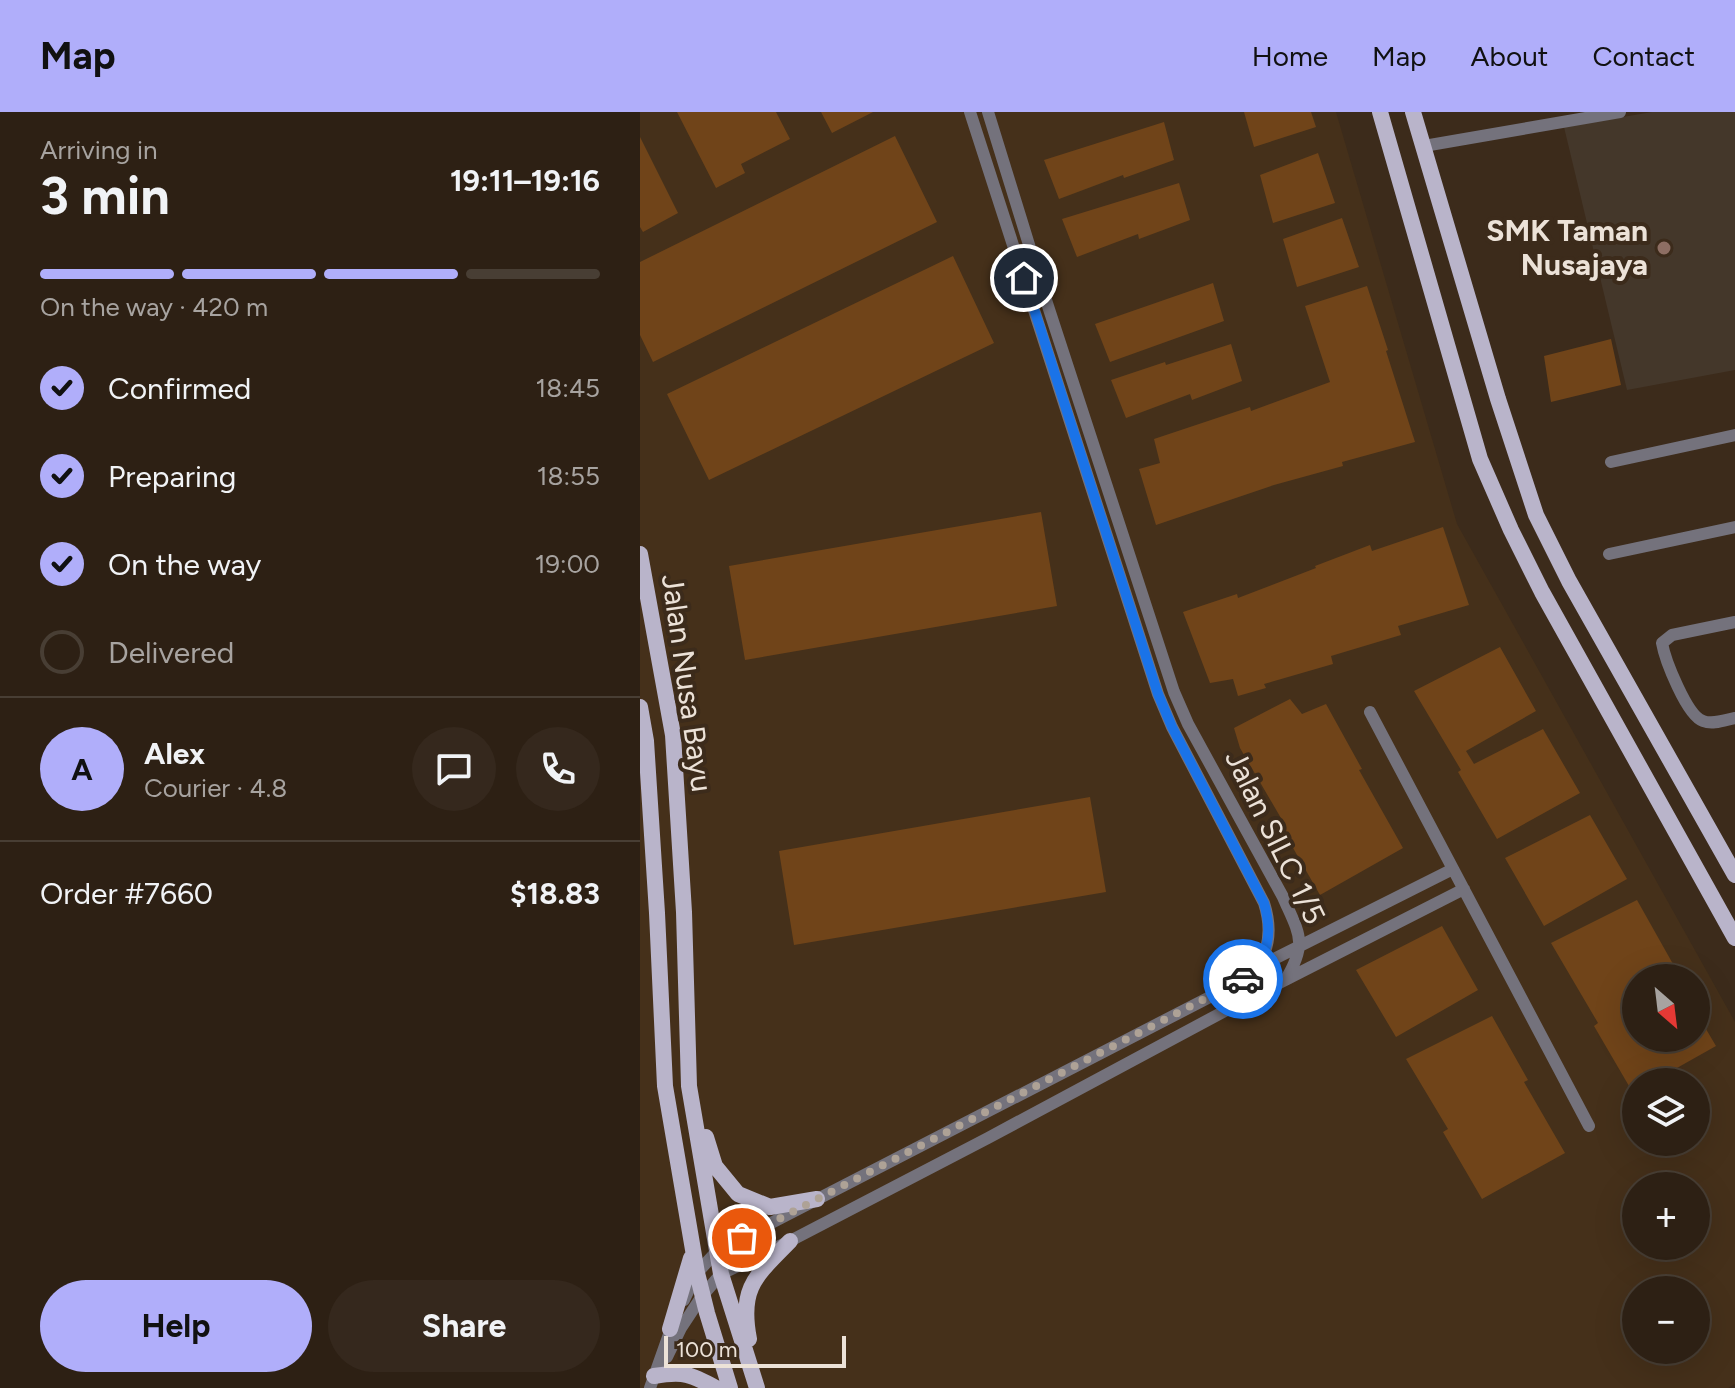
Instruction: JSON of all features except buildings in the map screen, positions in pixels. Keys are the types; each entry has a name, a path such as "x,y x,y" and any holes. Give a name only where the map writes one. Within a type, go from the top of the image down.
{"main road":[{"path":"1380,112 1480,459 1542,592 1735,938"},
{"path":"1413,112 1498,399 1536,515 1569,581 1733,869"},
{"name":"Jalan Nusa Bayu","path":"640,554 673,735 684,912 689,1086 721,1274 757,1388"},
{"name":"Jalan Nusa Bayu","path":"640,707 646,741 665,1086 697,1273 730,1388"},
{"path":"689,1086 715,1166 738,1194 770,1207 817,1199"},
{"path":"757,1388 745,1304 756,1276 790,1241"},
{"path":"670,1329 693,1251"},
{"path":"654,1378 678,1372 694,1376 716,1388"}],"street":[{"name":"Jalan SILC 1/5","path":"970,112 1158,694 1172,727 1264,903 1269,926 1267,945 1256,968"},
{"name":"Jalan SILC 1/5","path":"988,112 1174,692 1296,927 1300,945 1297,961 1286,979"},
{"path":"1424,146 1620,112"},
{"path":"1611,462 1735,435"},
{"path":"1609,554 1735,527"},
{"path":"1735,622 1672,635 1662,643 1664,657 1691,712 1700,721 1711,723 1735,718"},
{"path":"1370,712 1589,1126"},
{"path":"654,1378 670,1329 697,1273 717,1251 1237,983 1256,968 1300,945 1453,869"},
{"path":"654,1378 681,1328 721,1274 790,1241 1286,979 1464,889"},
{"path":"1390,900 1401,921"}],"shaded area":[{"path":"640,112 1336,112 1457,524 1703,964 1622,964 1622,1052 1710,1052 1710,977 1735,1022 1735,1384 1728,1388 640,1388"},
{"name":"SMK Taman Nusajaya","path":"1652,112 1735,112 1735,370 1627,390 1564,127"}],"way so far":[{"path":"742,1238 1243,979"}],"place":[{"name":"SMK Taman Nusajaya","path":"1664,248"}],"route":[{"path":"1024,278 1158,694 1172,727 1264,903 1269,926 1267,945 1256,968 1243,979"}]}
